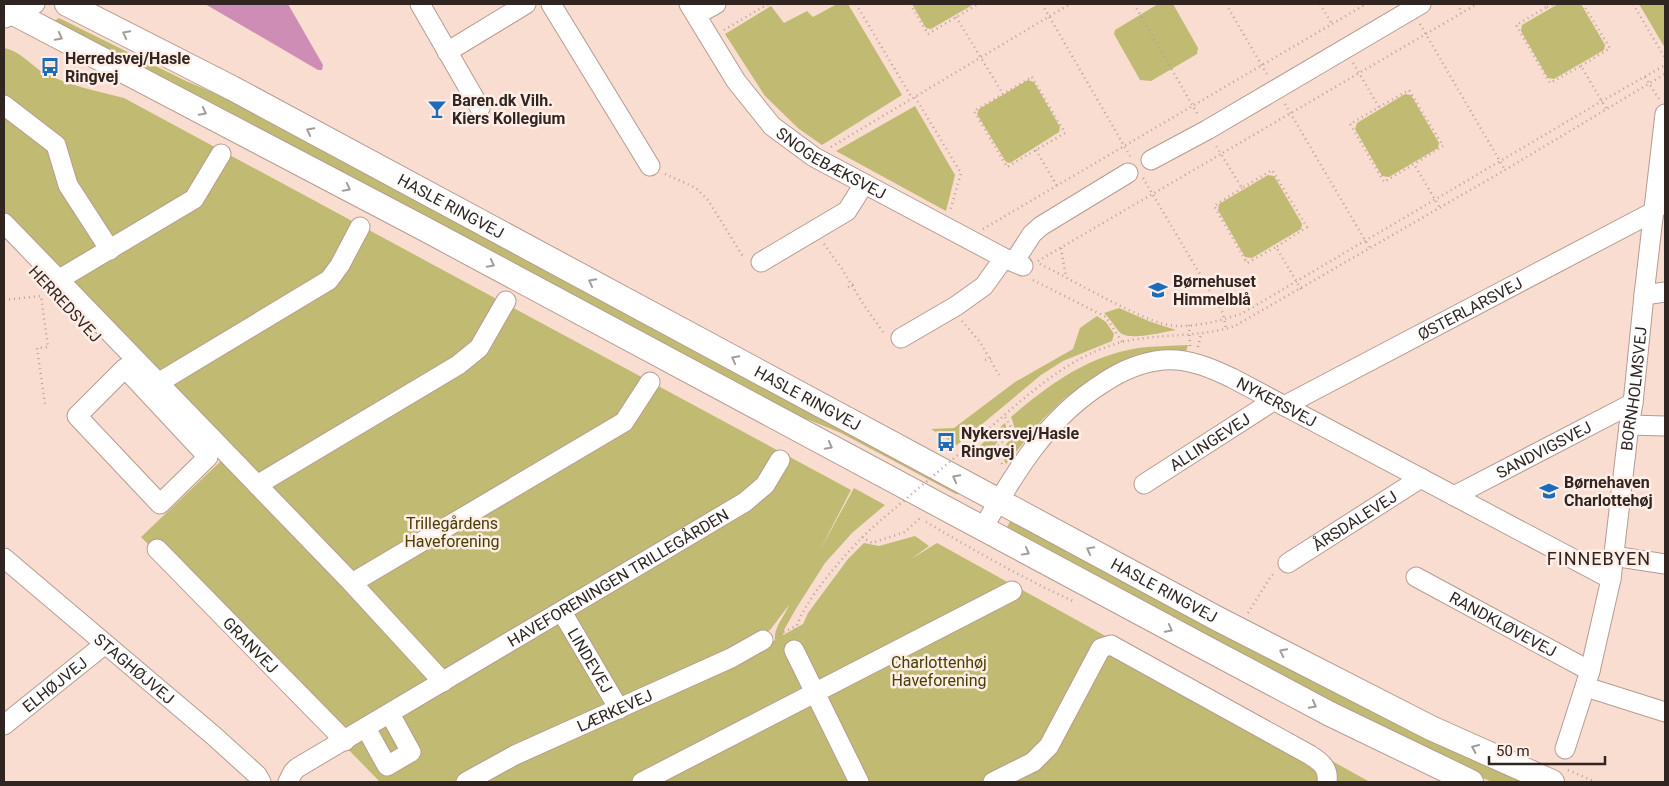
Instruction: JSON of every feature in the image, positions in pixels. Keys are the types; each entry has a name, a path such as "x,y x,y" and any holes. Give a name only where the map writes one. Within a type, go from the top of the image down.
{"main road":[{"name":"HASLE RINGVEJ","path":"68,4 232,88 998,501 1344,684 1431,728 1552,782"},
{"name":"HASLE RINGVEJ","path":"15,11 1330,714 1471,782"}],"street":[{"path":"420,4 480,108"},
{"path":"448,52 526,4"},
{"path":"551,4 650,166"},
{"path":"693,9 716,4"},
{"path":"1151,160 1207,130 1421,4"},
{"name":"SNOGEBÆKSVEJ","path":"693,9 736,81 772,126 814,157 1014,262"},
{"path":"4,105 56,145 68,185 110,250"},
{"name":"BORNHOLMSVEJ","path":"1565,749 1588,679 1610,579 1633,403 1644,295 1662,164 1665,114"},
{"path":"58,280 194,199 221,154"},
{"path":"901,338 952,308 1014,262 1032,234 1041,226 1128,173"},
{"path":"761,262 847,211 864,184"},
{"name":"ØSTERLARSVEJ","path":"1279,403 1655,211"},
{"path":"4,223 352,583 443,682"},
{"path":"158,383 329,280 340,265 360,227"},
{"name":"HERREDSVEJ","path":"4,239 125,368 208,457 160,504 77,416 125,368"},
{"path":"1644,295 1665,292"},
{"path":"257,485 458,365 479,348 506,302"},
{"name":"NYKERSVEJ","path":"983,528 1014,474 1042,436 1067,408 1093,389 1127,370 1163,360 1195,363 1213,369 1610,579"},
{"path":"352,583 624,422 650,382"},
{"name":"ALLINGEVEJ","path":"1144,484 1279,403"},
{"name":"SANDVIGSVEJ","path":"1454,496 1633,403"},
{"path":"1629,425 1665,426"},
{"name":"HAVEFORENINGEN TRILLEGÅRDEN","path":"288,782 297,768 745,502 765,485 780,460"},
{"name":"ÅRSDALEVEJ","path":"1288,563 1421,478"},
{"name":"GRANVEJ","path":"157,549 345,741"},
{"path":"1613,556 1665,564"},
{"name":"STAGHØJVEJ","path":"4,558 214,736 257,775 261,782"},
{"name":"RANDKLØVEVEJ","path":"1416,577 1588,679 1665,712"},
{"path":"642,782 1012,591"},
{"name":"LINDEVEJ","path":"562,612 619,709"},
{"name":"LÆRKEVEJ","path":"466,782 515,755 731,658 763,640"},
{"name":"ELHØJVEJ","path":"4,725 104,644"},
{"path":"993,782 1033,762 1049,746 1101,648 1111,645 1322,762 1326,768 1327,782"},
{"path":"794,650 859,782"},
{"path":"366,728 387,766 411,752 390,714"}],"path":[{"path":"710,38 768,4"},
{"path":"856,4 961,173 946,227"},
{"path":"910,4 928,34 978,4"},
{"path":"814,157 1070,4"},
{"path":"1134,4 1207,130"},
{"path":"1226,4 1370,248"},
{"path":"1320,4 1332,24"},
{"path":"967,238 1366,4"},
{"path":"1457,4 1462,12"},
{"path":"1477,4 1037,262 1105,299 1150,320 1175,326 1224,319 1241,314 1665,65"},
{"path":"1553,4 1546,5 1516,25 1550,83 1610,48 1583,4"},
{"path":"1633,4 1665,58"},
{"path":"956,17 1002,94"},
{"path":"1421,26 1505,170"},
{"path":"1344,49 1379,107"},
{"path":"1581,66 1607,110"},
{"path":"794,650 795,627 812,597 862,537 1054,374 1074,362 1122,342 1190,333 1201,334 1235,326 1505,170 1665,74"},
{"path":"1032,77 1065,133 1036,150 1007,167 974,111 1032,77"},
{"path":"1645,77 1660,101 1665,101"},
{"path":"1409,90 1443,146 1384,182 1350,124 1379,107 1409,90"},
{"path":"1036,150 1057,186"},
{"path":"1221,154 1242,188"},
{"path":"1414,164 1440,208"},
{"path":"650,166 696,188 708,200 746,262 761,262"},
{"path":"1272,170 1307,227 1276,246 1248,263 1214,206 1272,170"},
{"path":"816,230 886,336 901,338"},
{"path":"1276,246 1301,288"},
{"path":"1061,248 1066,277"},
{"path":"1014,262 1030,278 1106,318 1122,342"},
{"path":"4,300 40,296 48,346 37,348 45,404"},
{"path":"952,308 980,342 991,358 999,375"},
{"path":"1189,325 1190,333"},
{"path":"985,360 991,358"},
{"path":"1003,468 997,455 997,447 1010,433 1012,428 1004,415"},
{"path":"862,537 872,543 904,532 920,518"},
{"path":"1247,614 1271,576 1288,563"}],"green space":[{"path":"837,4 848,4 902,95 822,145 799,129 765,96 725,34 771,6 784,23 807,11 813,17"},
{"path":"912,4 974,4 931,29 926,28"},
{"path":"1158,4 1173,4 1198,48 1197,54 1151,81 1140,80 1114,34 1115,30"},
{"path":"1558,4 1581,4 1605,45 1604,50 1554,79 1548,78 1521,31 1522,25"},
{"path":"1639,4 1665,4 1665,48"},
{"path":"59,18 186,81 252,109 959,490 959,494 841,433 775,406 52,22"},
{"name":"Trillegårdens Haveforening","path":"4,48 16,52 41,71 55,78 84,88 124,98 851,490 819,552 854,488 885,505 852,533 825,563 797,607 783,635 803,624 808,613 848,559 864,543 879,546 915,536 929,546 911,559 937,543 1370,782 477,782 748,659 775,640 777,627 789,605 770,630 725,658 461,782 380,782 141,537 224,458 4,223"},
{"path":"1028,80 1034,82 1060,127 1059,132 1010,163 1006,162 977,114 979,109"},
{"path":"1405,94 1411,95 1439,143 1438,148 1389,177 1382,176 1355,129 1357,123"},
{"path":"915,106 955,175 946,211 836,151"},
{"path":"1268,175 1274,176 1302,224 1301,229 1252,258 1245,257 1218,210 1219,204"},
{"path":"1119,308 1151,322 1176,330 1141,336 1127,336 1118,330 1104,313"},
{"path":"1097,316 1106,322 1114,334 1112,341 1063,361 1041,375 957,445 931,429 954,428 1015,382 1073,349 1080,328"},
{"path":"1188,345 1186,352 1127,361 1094,377 1065,398 1043,419 1006,464 1001,453 1014,433 1011,417 1054,383 1086,365 1120,352 1144,347"},
{"path":"1005,423 1007,430 995,446 994,457 983,459 973,452"},
{"path":"1012,518 1531,782 1493,782 1482,778 1331,704 1019,537 1007,527"}],"shaded area":[{"path":"205,4 288,4 323,65 322,70 318,70"}],"place":[{"name":"Herredsvej/Hasle Ringvej","path":"50,67"},
{"name":"Baren.dk Vilh. Kiers Kollegium","path":"437,109"},
{"name":"Børnehuset Himmelblå","path":"1158,290"},
{"name":"Nykersvej/Hasle Ringvej","path":"946,442"},
{"name":"Børnehaven Charlottehøj","path":"1549,491"}],"district":[{"name":"FINNEBYEN","path":"1599,558"}],"park label":[{"name":"Charlottenhøj Haveforening","path":"939,671"}]}
